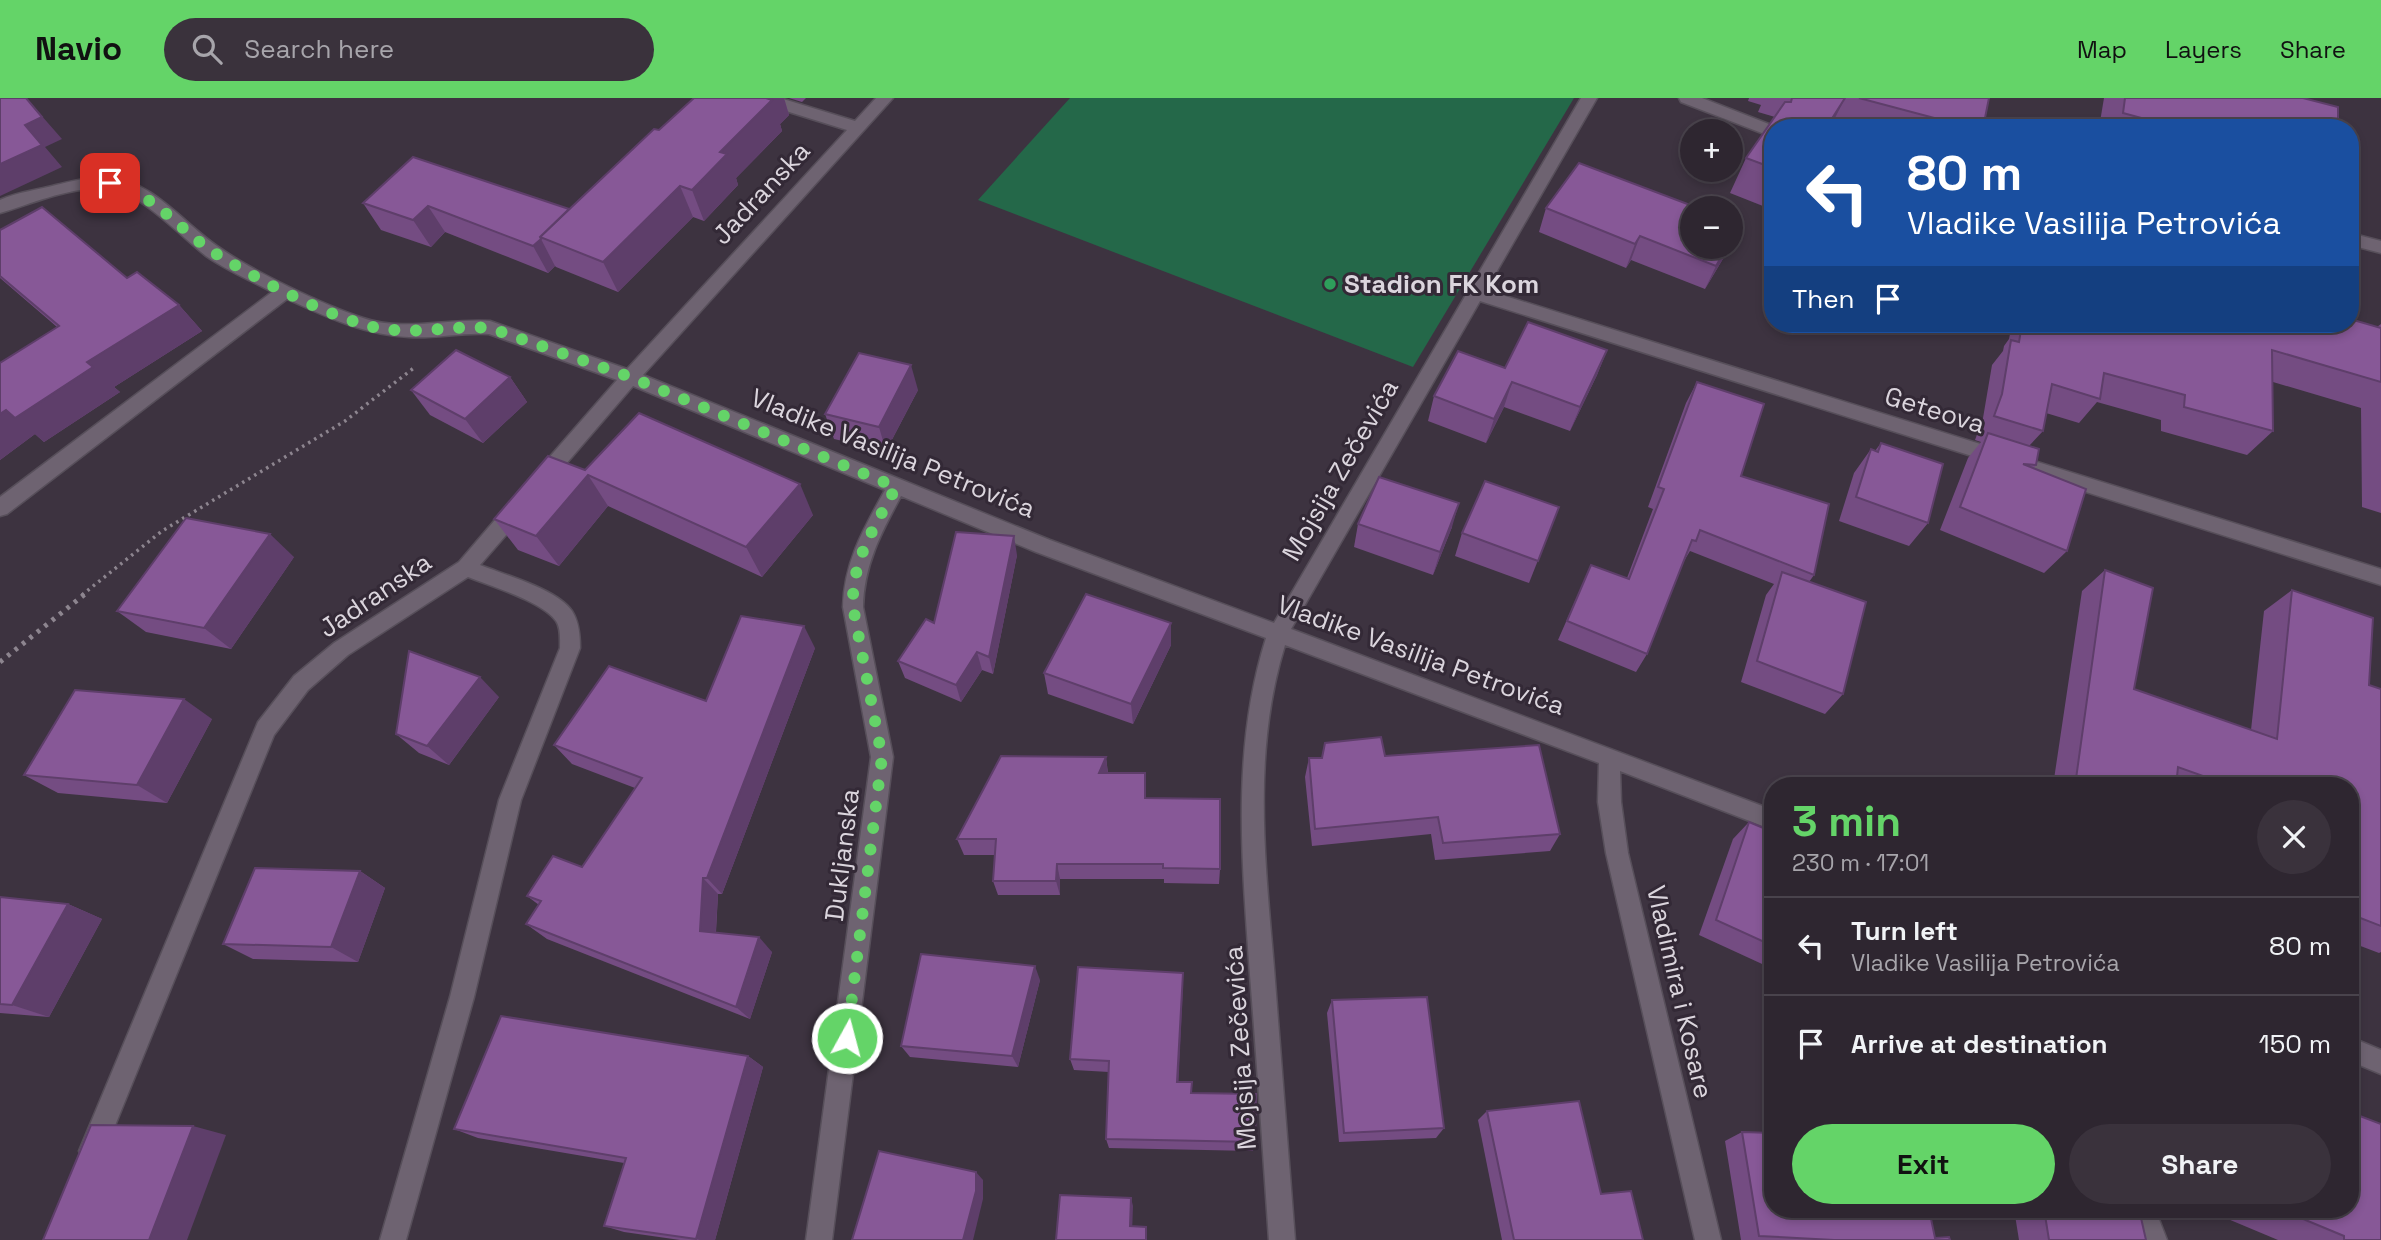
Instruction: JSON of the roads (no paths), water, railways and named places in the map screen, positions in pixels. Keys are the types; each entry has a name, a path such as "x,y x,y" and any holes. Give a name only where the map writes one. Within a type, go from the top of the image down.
{"street":[{"path":"763,98 858,128"},
{"name":"Jadranska","path":"82,1176 266,729 301,683 341,649 466,568 630,377 885,98"},
{"name":"Mojsija Zečevića","path":"1282,1240 1254,849 1252,775 1258,719 1268,666 1278,634 1589,98"},
{"path":"1687,98 1764,128"},
{"name":"Vladike Vasilija Petrovića","path":"0,207 13,201 87,184 110,183 126,187 138,192 214,253 285,291 362,325 410,331 469,326 490,328 630,377 1043,546 1764,817"},
{"path":"2359,241 2381,247"},
{"path":"0,508 285,291"},
{"name":"Geteova","path":"1474,293 2381,577"},
{"name":"Dukljanska","path":"819,1240 882,757 853,607 852,585 857,562 896,487"},
{"path":"393,1240 462,997 510,800 570,648 570,634 565,617 551,604 466,568"},
{"name":"Vladimira i Kosare","path":"1610,757 1608,770 1611,806 1623,881 1708,1240"},
{"path":"2359,1053 2381,1062"},
{"path":"2145,1218 2154,1240"}],"place":[{"name":"Stadion FK Kom","path":"1330,284"}]}
